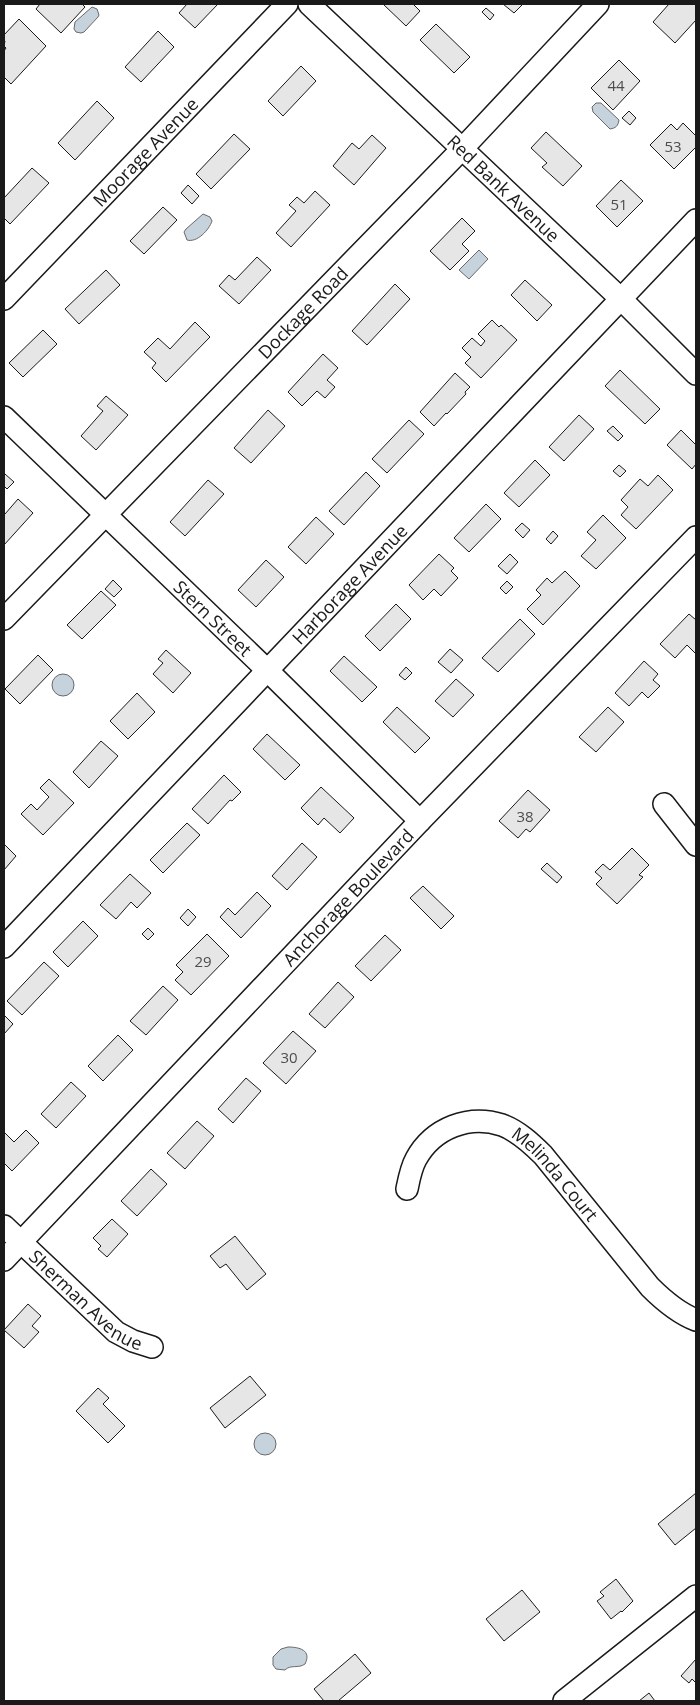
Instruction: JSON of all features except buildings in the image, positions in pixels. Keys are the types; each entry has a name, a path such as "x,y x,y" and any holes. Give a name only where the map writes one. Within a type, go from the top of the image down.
{"street":[{"name":"Moorage Avenue","path":"4,299 287,4"},
{"name":"Red Bank Avenue","path":"309,4 621,299 696,374"},
{"name":"Dockage Road","path":"4,619 462,149 598,4"},
{"name":"Harborage Avenue","path":"4,947 696,220"},
{"name":"Stern Street","path":"4,417 420,820"},
{"name":"Anchorage Boulevard","path":"4,1260 420,820 696,537"},
{"path":"664,804 696,845"},
{"name":"Melinda Court","path":"407,1189 415,1160 424,1147 440,1133 462,1123 476,1121 504,1126 531,1143 543,1155 650,1287 673,1307 696,1320"},
{"name":"Sherman Avenue","path":"4,1226 116,1332 133,1341 152,1347"},
{"path":"564,1701 696,1596"}],"shaded area":[{"path":"92,7 97,9 98,17 84,32 76,32 74,29 75,22"},
{"path":"596,103 601,103 619,120 614,128 610,129 593,112 592,107"},
{"path":"203,214 210,217 212,221 208,228 199,238 187,240 184,232"},
{"path":"479,250 488,259 469,279 459,270"},
{"path":"63,674 71,677 74,685 71,693 63,696 55,693 52,685 55,677"},
{"path":"265,1433 273,1436 276,1444 273,1452 265,1455 257,1452 254,1444 257,1436"},
{"path":"288,1647 306,1652 307,1659 305,1664 285,1670 276,1669 273,1665 273,1657 281,1649"}]}
